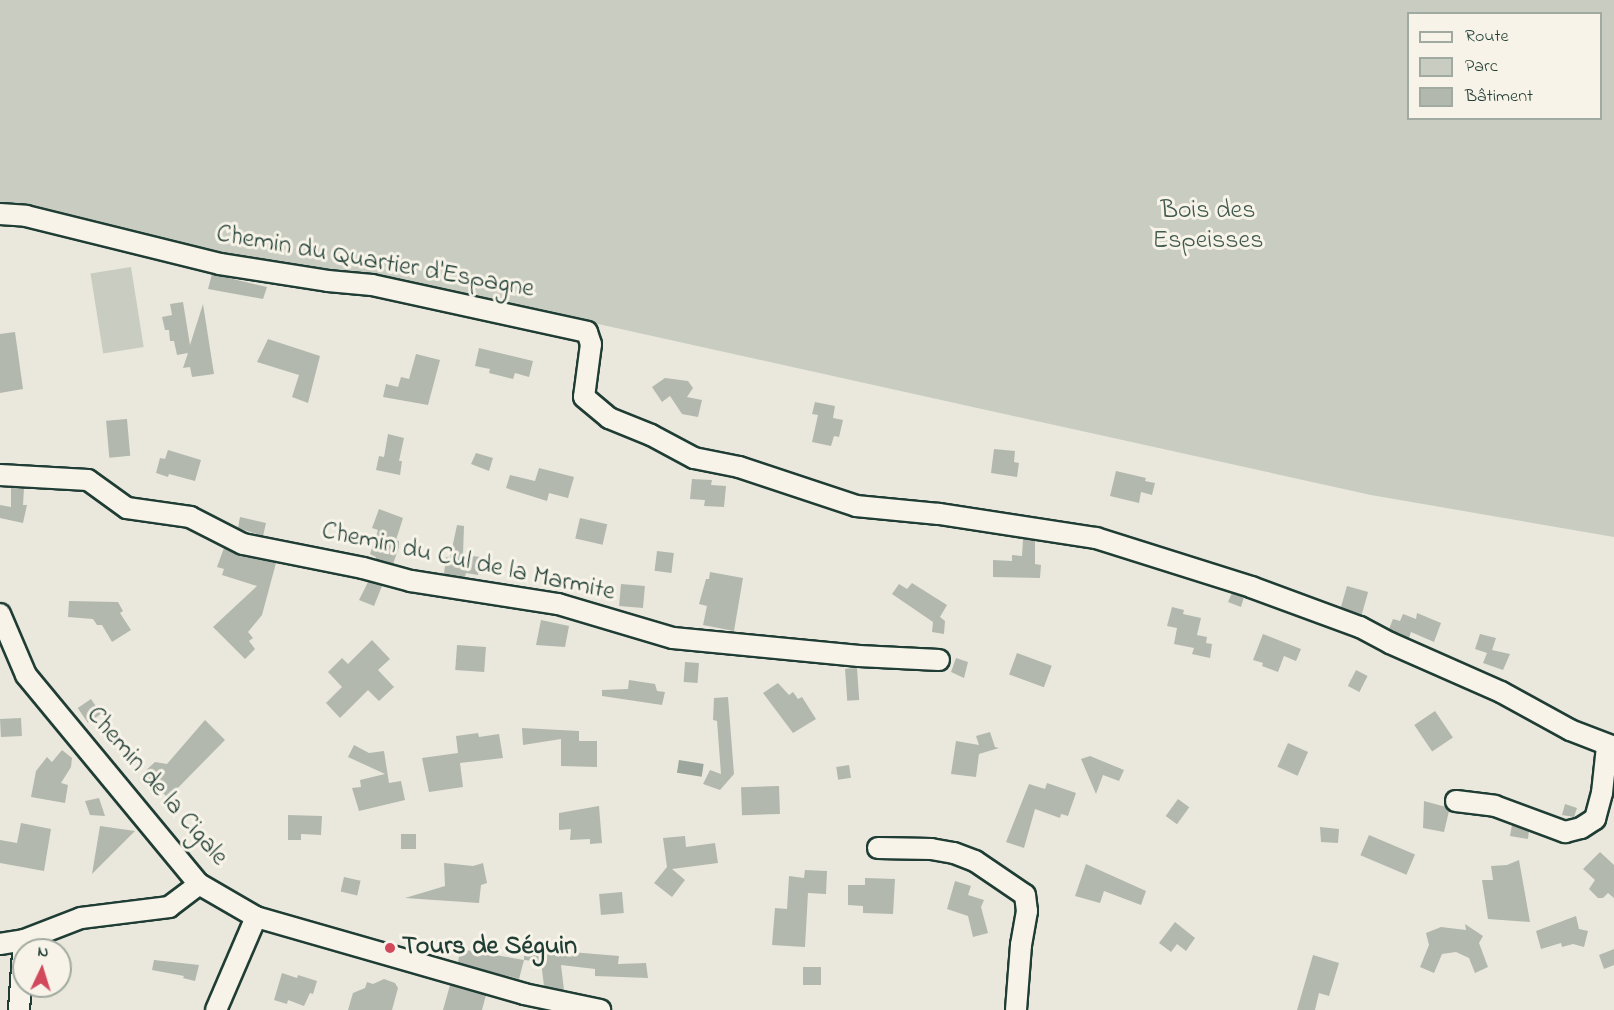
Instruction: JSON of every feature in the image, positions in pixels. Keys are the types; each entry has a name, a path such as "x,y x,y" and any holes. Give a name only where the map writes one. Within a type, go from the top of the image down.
{"street":[{"name":"Chemin du Quartier d'Espagne","path":"0,214 26,216 220,264 328,281 372,285 587,332 591,344 584,397 609,418 651,435 694,458 739,467 856,506 939,514 1096,538 1251,587 1360,627 1390,643 1501,692 1570,730 1611,747"},
{"name":"Chemin du Cul de la Marmite","path":"0,476 88,480 127,508 190,517 243,544 363,568 411,581 558,604 672,638 939,660"},
{"name":"Chemin de la Cigale","path":"0,614 26,675 199,884 256,917 522,1002 600,1010"},
{"path":"1456,801 1495,806 1565,831 1581,828 1595,819 1611,747"},
{"path":"878,848 932,849 954,853 975,861 1024,895 1027,911 1021,945 1016,1010"},
{"path":"29,938 81,918 169,907 199,884"},
{"path":"216,1010 256,917"}],"green space":[{"name":"Bois des Espeisses","path":"0,0 1614,0 1614,537 1371,495 381,276 229,256 0,206"},
{"path":"131,267 144,347 103,353 91,273"}],"shaded area":[{"path":"679,760 704,764 702,777 677,773"}],"building":[{"path":"212,274 267,287 263,299 208,289"},
{"path":"183,302 190,345 203,304 214,374 192,377 190,367 183,368 188,353 177,355 174,341 170,341 169,330 165,330 162,317 172,315 170,304"},
{"path":"15,332 23,389 0,393 0,334"},
{"path":"268,339 320,356 308,403 292,397 299,375 257,362"},
{"path":"479,348 533,361 529,377 515,373 513,379 489,373 490,369 475,366"},
{"path":"416,354 440,360 428,405 383,397 386,384 398,387 401,377 409,379"},
{"path":"665,378 688,381 693,388 687,397 702,400 698,417 682,414 670,396 662,402 652,387"},
{"path":"815,402 835,406 833,418 843,420 839,437 834,436 831,446 812,442 818,415 812,414"},
{"path":"127,419 130,456 109,458 106,421"},
{"path":"388,434 404,438 399,461 402,461 400,475 376,470 379,456 384,457"},
{"path":"994,449 1015,451 1014,462 1019,463 1017,477 991,473"},
{"path":"168,450 201,460 195,481 156,473 160,458 165,459"},
{"path":"476,453 493,458 489,471 471,464"},
{"path":"539,468 574,477 568,498 549,493 547,501 506,488 510,475 535,481"},
{"path":"1116,471 1146,478 1145,481 1155,483 1152,495 1141,492 1139,503 1110,496"},
{"path":"692,479 712,480 711,485 726,486 724,507 704,506 705,500 690,499"},
{"path":"11,488 24,488 23,505 27,505 23,523 0,518 0,505 11,507"},
{"path":"379,509 403,518 396,540 399,541 399,547 393,564 376,559 370,554 378,530 372,528"},
{"path":"240,517 266,523 263,536 238,528"},
{"path":"580,518 607,524 603,545 575,538"},
{"path":"457,525 464,526 463,555 481,557 478,575 466,573 465,577 444,574 446,557 450,558"},
{"path":"1023,539 1035,541 1035,564 1041,565 1040,578 993,577 993,560 1012,561 1012,555 1022,556"},
{"path":"224,548 240,556 276,563 262,615 248,632 253,638 249,641 255,649 245,659 213,627 257,586 222,575 224,569 217,567"},
{"path":"657,551 674,553 671,573 655,571"},
{"path":"710,572 743,578 734,631 703,625 707,606 699,604"},
{"path":"368,582 382,586 374,606 359,600"},
{"path":"912,583 947,605 940,617 945,621 944,634 932,632 933,622 892,594 899,584 907,589"},
{"path":"621,584 645,586 643,608 619,606"},
{"path":"1347,586 1368,592 1362,614 1341,608"},
{"path":"1232,593 1244,597 1241,607 1228,602"},
{"path":"69,601 118,602 123,611 120,613 131,630 112,642 102,625 97,625 93,619 68,617"},
{"path":"1172,607 1184,610 1183,614 1201,618 1197,635 1207,637 1206,643 1212,644 1210,658 1192,654 1194,648 1174,644 1177,628 1167,626"},
{"path":"1417,613 1441,623 1434,642 1411,632 1409,638 1389,629 1393,619 1400,621 1403,614 1416,619"},
{"path":"541,620 569,626 565,647 536,645"},
{"path":"1263,634 1301,649 1296,661 1284,656 1278,672 1253,660"},
{"path":"1480,634 1496,638 1492,650 1510,654 1503,670 1483,663 1487,653 1475,649"},
{"path":"372,640 390,659 378,670 394,687 379,701 368,690 340,718 326,703 342,687 328,672 342,658 348,664"},
{"path":"457,645 486,647 484,672 455,670"},
{"path":"1017,653 1052,666 1044,687 1009,675"},
{"path":"956,658 968,662 964,678 951,672"},
{"path":"685,662 699,663 698,683 684,682"},
{"path":"857,668 859,700 847,701 845,669"},
{"path":"1356,670 1368,676 1359,692 1348,686"},
{"path":"629,680 655,684 657,691 665,692 662,705 602,696 602,690 628,689"},
{"path":"778,683 789,695 793,692 798,699 802,697 816,719 793,733 763,693"},
{"path":"728,697 734,774 720,790 703,784 710,770 721,774 717,721 713,720 714,698"},
{"path":"91,699 101,714 88,723 78,708"},
{"path":"1435,711 1453,738 1432,752 1414,725"},
{"path":"21,718 22,736 1,737 0,719"},
{"path":"205,720 225,740 168,798 143,773 155,762 167,764"},
{"path":"522,728 579,731 579,741 597,741 597,767 561,766 561,739 523,745"},
{"path":"990,732 995,747 999,748 979,754 976,777 951,774 956,741 979,745 976,736"},
{"path":"478,733 479,737 499,734 503,758 460,763 463,787 429,792 422,758 458,753 456,736"},
{"path":"1288,743 1308,752 1298,776 1277,767"},
{"path":"354,745 369,753 384,751 389,783 401,781 405,800 359,811 352,788 361,787 360,780 385,774 348,757"},
{"path":"62,750 72,758 71,767 61,783 68,785 65,803 31,797 36,771 47,757 52,762"},
{"path":"1090,756 1124,770 1119,781 1103,775 1096,794 1081,759"},
{"path":"849,765 851,778 838,780 836,767"},
{"path":"1047,783 1076,793 1068,816 1061,814 1060,818 1035,809 1024,848 1006,842 1029,784 1045,789"},
{"path":"779,786 780,814 742,815 741,787"},
{"path":"99,798 105,816 90,815 85,801"},
{"path":"1178,799 1189,807 1177,824 1166,816"},
{"path":"1424,801 1446,807 1449,811 1444,832 1423,828"},
{"path":"1565,804 1577,808 1574,817 1562,815"},
{"path":"599,806 602,843 590,844 590,839 570,840 571,829 559,830 559,813"},
{"path":"288,815 322,816 321,835 301,834 301,840 288,840"},
{"path":"21,823 51,829 44,871 0,863 0,840 17,843"},
{"path":"1512,825 1529,831 1528,839 1510,836"},
{"path":"100,826 135,831 92,874"},
{"path":"1320,827 1339,829 1338,843 1321,842"},
{"path":"401,834 416,834 416,849 401,849"},
{"path":"1369,835 1415,855 1406,875 1360,855"},
{"path":"685,836 686,847 715,843 718,863 672,869 685,880 672,897 654,883 667,867 663,838"},
{"path":"1600,852 1614,865 1614,898 1608,893 1603,898 1598,898 1589,889 1595,880 1583,869"},
{"path":"1519,860 1530,922 1488,919 1482,880 1493,880 1491,866 1507,865"},
{"path":"444,863 473,866 483,863 487,883 481,885 479,903 405,898 445,886"},
{"path":"1086,864 1146,891 1141,905 1104,891 1100,903 1075,896"},
{"path":"805,870 827,871 826,894 808,893 805,947 772,945 775,908 787,909 789,876 804,878"},
{"path":"344,877 361,881 357,895 341,892"},
{"path":"865,878 895,879 893,914 863,913 863,906 848,905 848,885 865,885"},
{"path":"955,881 971,886 968,895 984,900 981,907 988,933 973,937 968,916 947,909"},
{"path":"622,892 624,913 601,915 599,894"},
{"path":"1576,916 1579,929 1588,931 1584,947 1573,944 1562,947 1561,943 1541,949 1536,931"},
{"path":"1175,922 1195,938 1186,951 1177,944 1171,952 1159,943"},
{"path":"1465,924 1483,936 1479,943 1488,967 1475,973 1469,958 1456,952 1442,954 1434,973 1420,967 1429,945 1426,933 1441,927 1466,930"},
{"path":"460,949 524,960 519,979 458,963"},
{"path":"1614,949 1614,965 1604,969 1599,955"},
{"path":"559,951 619,956 618,964 646,963 648,978 595,976 595,969 561,965 564,990 544,986 541,962 524,960 524,954"},
{"path":"1313,955 1339,963 1329,996 1319,993 1315,1010 1297,1010"},
{"path":"154,960 199,965 195,981 183,978 184,976 152,970"},
{"path":"803,967 821,967 821,985 803,985"},
{"path":"282,973 317,981 313,994 310,993 304,1006 288,1000 287,1004 274,1000"},
{"path":"384,979 395,983 398,988 392,1010 348,1010 353,993 365,988 367,982 373,984"},
{"path":"450,985 486,995 482,1010 443,1010"}],"place":[{"name":"Tours de Séguin","path":"390,948"}]}
